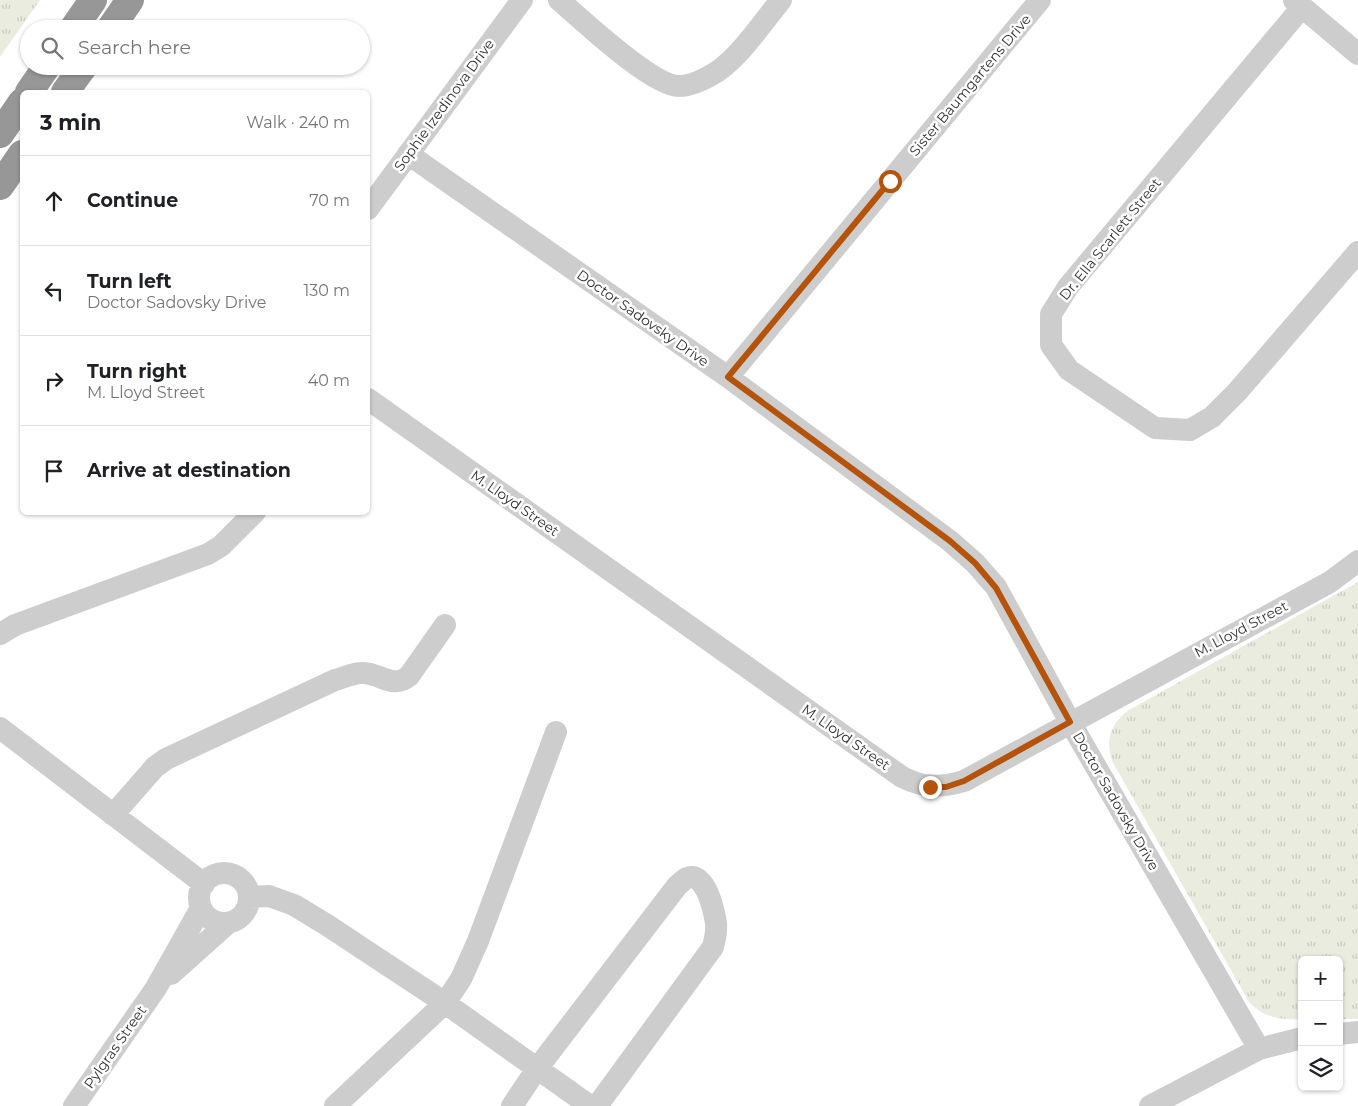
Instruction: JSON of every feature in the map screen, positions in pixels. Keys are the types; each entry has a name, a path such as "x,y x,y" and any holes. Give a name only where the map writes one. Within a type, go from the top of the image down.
{"highway":[{"path":"79,20 93,0"},
{"path":"116,20 130,0"},
{"path":"30,90 41,75"},
{"path":"67,90 78,75"},
{"path":"0,134 20,105"},
{"path":"0,186 20,157"}],"street":[{"name":"Sophie Izedinova Drive","path":"370,206 522,0"},
{"path":"558,0 649,74 678,86 698,82 719,70 742,47 781,0"},
{"name":"Sister Baumgartens Drive","path":"728,377 1040,0"},
{"name":"Dr. Ella Scarlett Street","path":"1358,54 1298,4 1068,287 1051,314 1051,345 1069,370 1155,428 1190,430 1212,418 1237,392 1358,252"},
{"name":"Doctor Sadovsky Drive","path":"408,154 728,377 950,541 975,563 996,588 1070,722 1259,1049"},
{"name":"M. Lloyd Street","path":"370,400 886,766 914,783 930,787 946,787 964,781 1330,582 1358,561"},
{"path":"0,634 16,625 208,554 220,546 251,515"},
{"path":"113,815 155,767 166,759 335,680 360,672 369,673 392,682 402,681 409,676 445,625"},
{"path":"0,728 204,884"},
{"path":"335,1106 445,1003 461,979 478,941 556,732"},
{"path":"231,874 244,882 249,897 248,904 241,917 228,923 212,920 201,908 200,892 204,884 216,875 231,874"},
{"path":"512,1106 536,1070 677,886 688,878 697,878 705,886 716,923 713,947 597,1106"},
{"path":"249,897 268,896 294,905 445,1003 536,1070 590,1106"},
{"name":"Pylgras Street","path":"74,1106 156,988 201,908"},
{"name":"Pylgras Street","path":"156,988 228,923"},
{"path":"1343,1034 1358,1032"},
{"path":"1150,1106 1259,1049 1298,1039"}],"green space":[{"path":"0,0 40,0 26,20 20,20 20,28 0,57"},
{"path":"1358,582 1358,1019 1343,1019 1343,956 1298,956 1298,1019 1267,1015 1249,1002 1112,761 1109,746 1111,732 1118,720 1129,710"}],"route":[{"path":"890,181 728,377 950,541 975,563 996,588 1070,722 964,781 946,787 930,787"}]}
